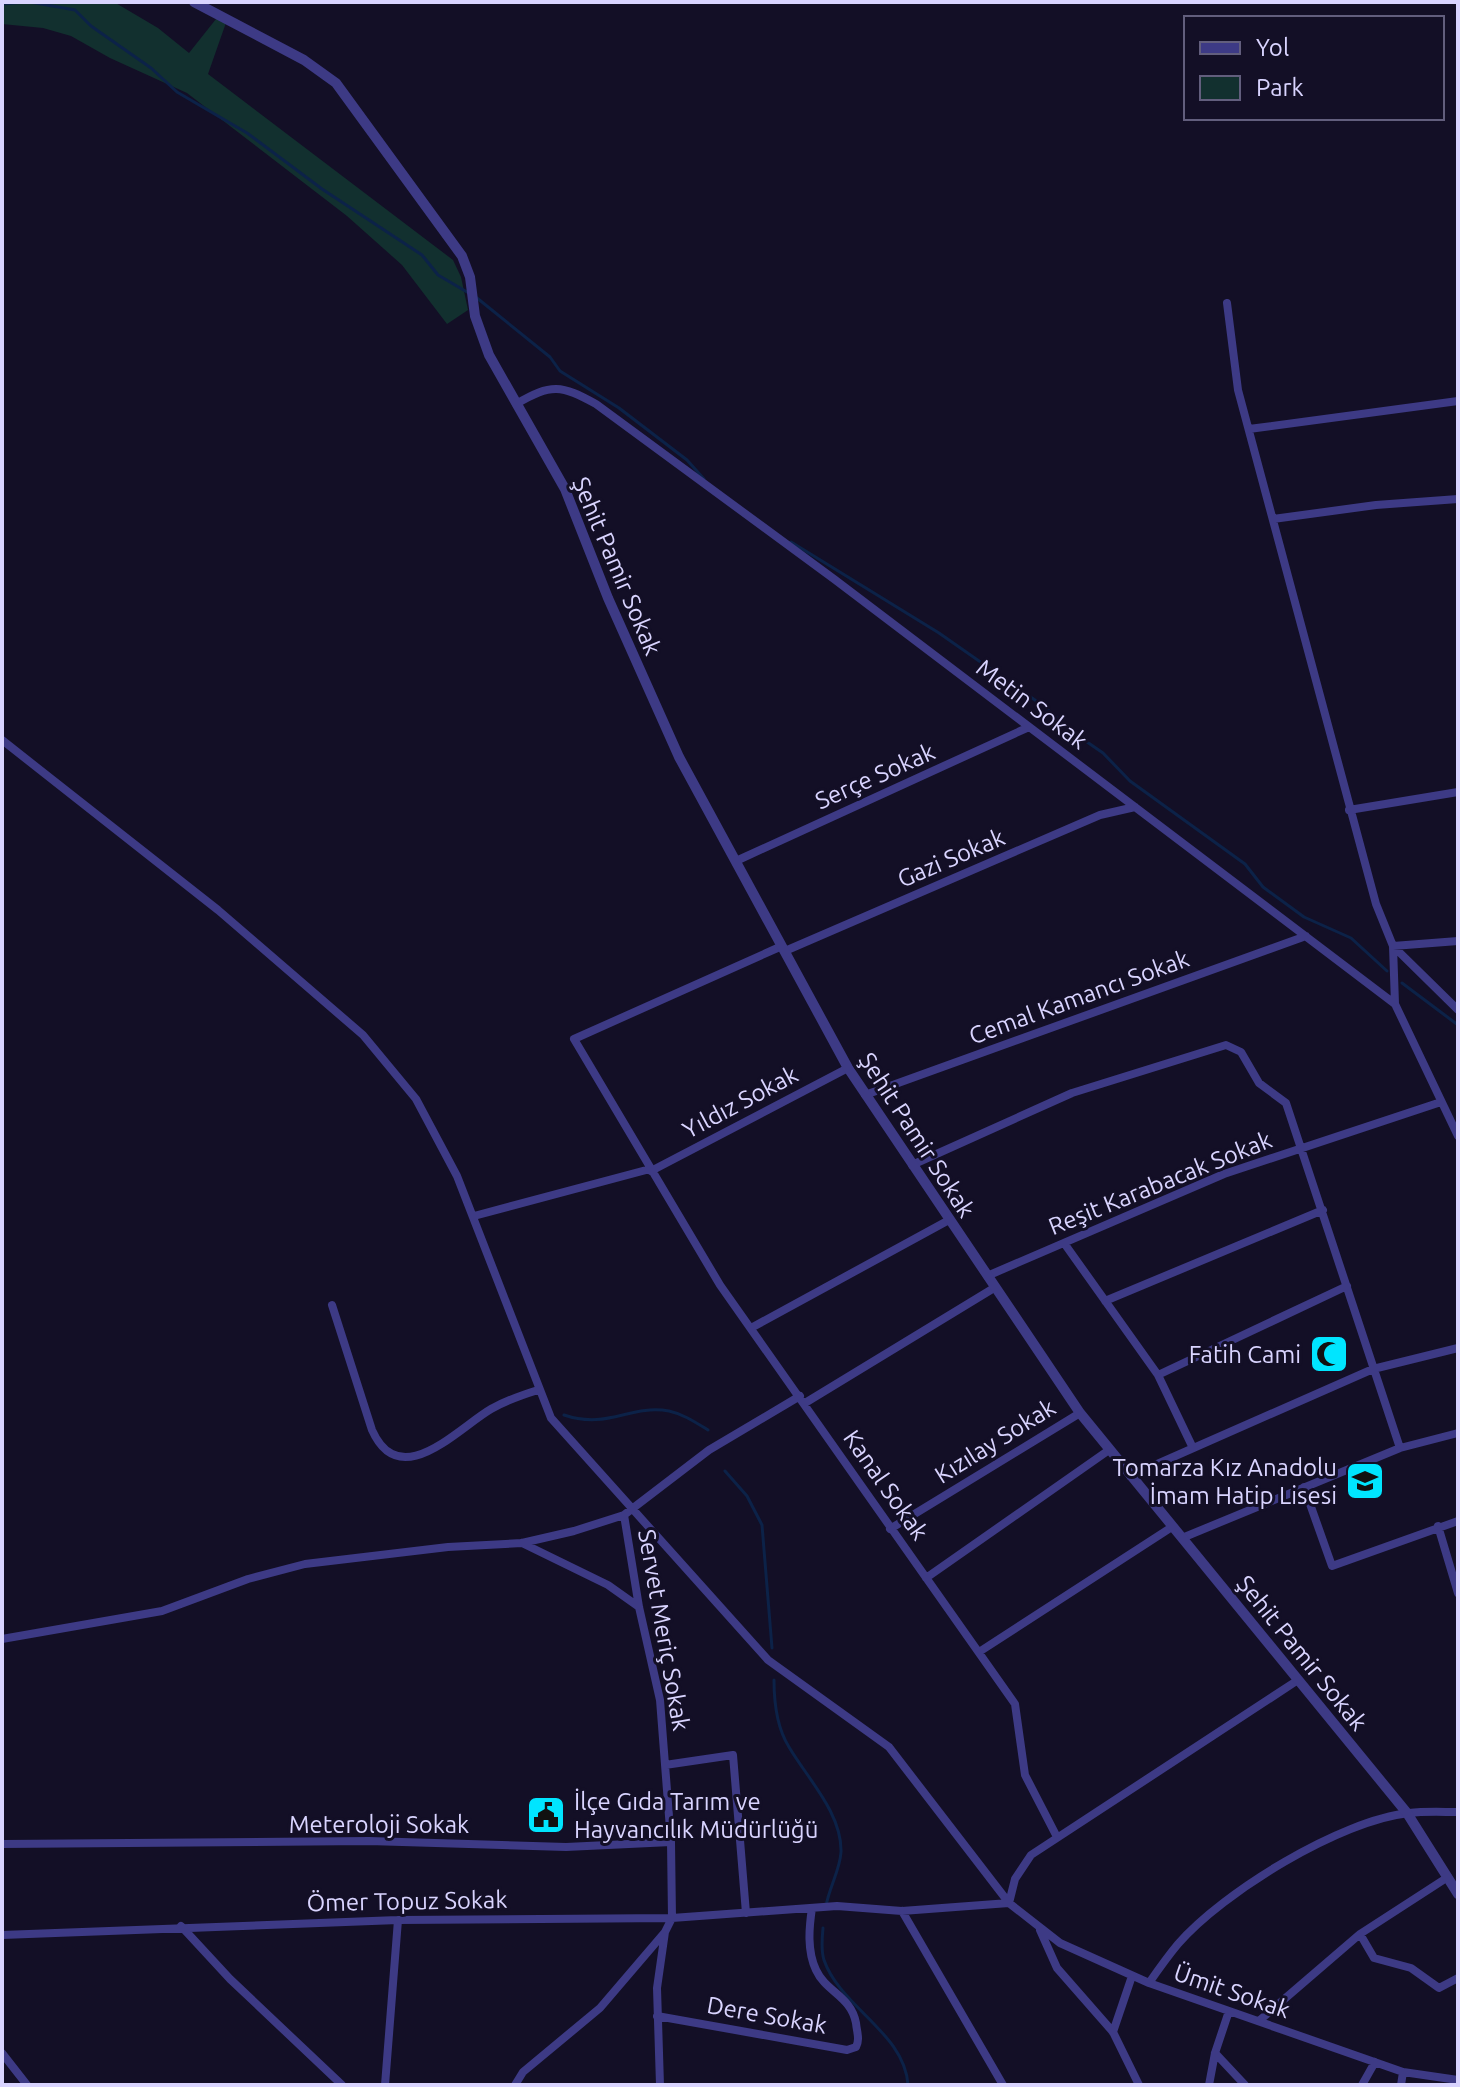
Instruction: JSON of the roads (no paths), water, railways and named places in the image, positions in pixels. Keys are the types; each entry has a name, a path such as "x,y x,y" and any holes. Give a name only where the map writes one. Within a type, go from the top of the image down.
{"street":[{"name":"Şehit Pamir Sokak","path":"194,2 304,60 336,83 462,256 470,277 475,316 489,355 565,489 673,744 848,1068 1080,1413 1407,1813 1458,1894"},
{"path":"1227,303 1238,390 1349,810 1376,904 1393,946 1395,1004"},
{"name":"Metin Sokak","path":"516,404 538,391 565,387 596,404 1395,1004 1458,1136"},
{"path":"1249,429 1458,401"},
{"path":"1273,519 1376,505 1458,499"},
{"name":"Serçe Sokak","path":"736,861 1029,727"},
{"name":"Ümit Sokak","path":"2,740 218,910 363,1035 416,1099 474,1216 539,1394 551,1418 627,1513 768,1660 889,1747 1009,1903 1060,1943 1149,1983 1403,2072 1455,2082"},
{"path":"1349,810 1458,792"},
{"name":"Gazi Sokak","path":"574,1039 1100,815 1135,807"},
{"name":"Cemal Kamancı Sokak","path":"865,1095 1306,936"},
{"path":"1393,946 1458,941"},
{"path":"1393,946 1458,1010"},
{"name":"Kanal Sokak","path":"574,1039 720,1285 1015,1704 1025,1775 1057,1837"},
{"path":"912,1165 1072,1093 1226,1045 1241,1052 1259,1083 1286,1103 1400,1448"},
{"name":"Yıldız Sokak","path":"474,1216 650,1170 848,1068"},
{"name":"Reşit Karabacak Sokak","path":"987,1276 1224,1174 1441,1102"},
{"path":"1105,1301 1323,1210"},
{"path":"751,1328 949,1220"},
{"path":"1064,1243 1158,1375 1192,1446"},
{"path":"1158,1375 1347,1286"},
{"path":"2,1639 162,1611 248,1579 305,1564 448,1547 522,1543 627,1513 728,1438 994,1288"},
{"path":"332,1305 372,1430 392,1455 416,1456 432,1450 492,1409 539,1394"},
{"path":"1130,1476 1192,1446 1373,1369 1458,1348"},
{"name":"Kızılay Sokak","path":"890,1529 1080,1413"},
{"path":"1182,1538 1400,1448 1458,1433"},
{"path":"926,1578 1109,1450"},
{"path":"1304,1487 1332,1566 1458,1521"},
{"name":"Servet Meriç Sokak","path":"627,1513 639,1607 660,1700 671,1842 672,1918 665,1932 657,2016 660,2085"},
{"path":"1438,1526 1458,1593"},
{"path":"979,1652 1172,1527"},
{"path":"522,1543 608,1585 639,1607"},
{"path":"1009,1903 1015,1879 1031,1855 1298,1680"},
{"path":"665,1765 733,1755 746,1913"},
{"path":"1149,1983 1180,1942 1211,1914 1285,1862 1340,1832 1407,1813 1458,1812"},
{"name":"Meteroloji Sokak","path":"2,1844 369,1841 566,1847 671,1842"},
{"path":"1260,2020 1360,1934 1448,1877"},
{"name":"Ömer Topuz Sokak","path":"2,1935 398,1920 672,1918 837,1906 902,1911 1009,1903"},
{"name":"Dere Sokak","path":"657,2016 847,2050 856,2047 859,2038 852,2007 817,1973 810,1931 812,1908"},
{"path":"902,1911 1003,2085"},
{"path":"385,2085 398,1920"},
{"path":"181,1926 230,1979 342,2085"},
{"path":"1038,1926 1057,1968 1113,2032 1139,2085"},
{"path":"515,2085 523,2072 600,2008 665,1932"},
{"path":"1360,1934 1374,1958 1411,1968 1439,1988 1458,1978"},
{"path":"1113,2032 1132,1976"},
{"path":"1209,2085 1215,2053 1229,2011"},
{"path":"2,2053 27,2085"},
{"path":"1215,2053 1245,2085"},
{"path":"1362,2085 1375,2062"},
{"path":"1401,2085 1403,2072"}],"waterway":[{"path":"2,4 26,2"},
{"path":"30,2 75,10 91,26 151,68 177,92 247,133 322,189 422,255 438,275 467,292"},
{"path":"477,298 550,357 560,371 619,408 687,460 704,479"},
{"path":"791,542 939,633 1042,705 1103,753 1130,781 1245,864 1263,887 1304,917 1351,938 1387,971"},
{"path":"1402,983 1458,1025"},
{"path":"564,1415 593,1420 642,1411 669,1411 708,1430"},
{"path":"725,1471 747,1496 762,1525 772,1648"},
{"path":"774,1680 777,1715 785,1740 830,1810 840,1838 840,1859 826,1906"},
{"path":"823,1928 823,1956 832,1977 896,2050 908,2085"}],"place":[{"name":"Fatih Cami","path":"1329,1354"},
{"name":"Tomarza Kız Anadolu İmam Hatip Lisesi","path":"1365,1481"},
{"name":"İlçe Gıda Tarım ve Hayvancılık Müdürlüğü","path":"546,1815"}]}
